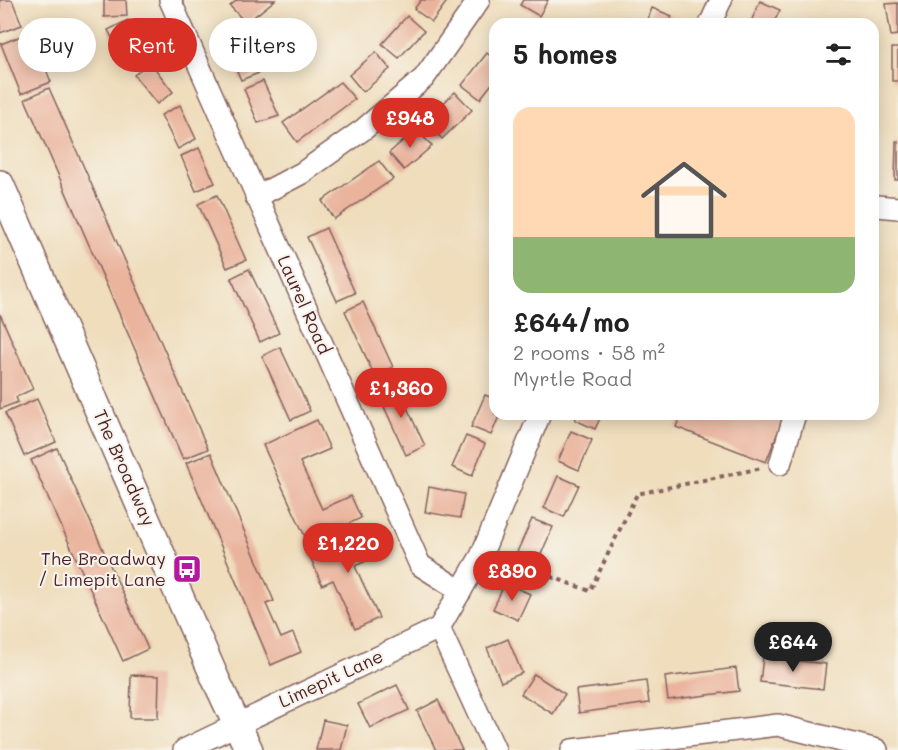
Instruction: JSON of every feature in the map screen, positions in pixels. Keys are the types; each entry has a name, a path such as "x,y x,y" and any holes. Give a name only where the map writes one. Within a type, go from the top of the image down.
{"main road":[{"name":"The Broadway","path":"0,184 249,750"}],"street":[{"name":"Laurel Road","path":"171,0 420,565 461,591"},
{"path":"256,197 302,173 364,129 424,78 479,0"},
{"path":"713,18 721,0"},
{"path":"879,207 898,208"},
{"path":"495,750 439,628 482,552 537,420"},
{"path":"780,464 793,420"},
{"name":"Limepit Lane","path":"184,750 439,628"},
{"path":"572,750 709,742 778,725 877,750"}],"path":[{"path":"482,552 590,591 637,494 780,464"}],"building":[{"path":"0,0 12,0 19,18 18,26 0,33"},
{"path":"104,0 126,0 127,16 104,17"},
{"path":"237,0 275,0 252,18 241,18 230,6"},
{"path":"421,0 448,0 432,22 414,9"},
{"path":"523,0 548,0 539,16 520,5"},
{"path":"760,1 780,10 776,18 753,18"},
{"path":"898,3 898,35 891,36 886,4"},
{"path":"652,8 672,16 671,18 648,18"},
{"path":"407,16 424,31 399,58 382,44"},
{"path":"18,37 18,72 47,72 51,82 21,94 1,44"},
{"path":"892,48 898,48 898,81 892,81"},
{"path":"376,52 390,69 363,92 349,75"},
{"path":"487,53 489,55 489,88 480,99 462,85"},
{"path":"138,72 158,72 173,92 157,104 134,75"},
{"path":"237,72 259,73 241,80"},
{"path":"263,81 279,116 258,123 244,89"},
{"path":"340,82 355,99 297,142 283,123"},
{"path":"49,88 208,449 183,459 25,99"},
{"path":"455,92 472,110 442,139 425,121"},
{"path":"180,105 196,139 178,149 161,115"},
{"path":"416,129 432,146 404,170 389,153"},
{"path":"896,141 898,141 898,180 895,180"},
{"path":"199,148 215,183 196,191 181,156"},
{"path":"379,161 393,179 334,219 322,201"},
{"path":"217,195 246,260 227,268 198,204"},
{"path":"326,228 355,293 337,301 307,237"},
{"path":"249,269 279,333 260,342 231,278"},
{"path":"363,302 393,367 374,375 345,311"},
{"path":"0,314 33,389 16,397 18,402 0,409"},
{"path":"280,347 310,411 291,420 262,356"},
{"path":"395,382 425,446 406,455 377,391"},
{"path":"485,395 489,397 489,420 497,420 491,435 471,427"},
{"path":"37,399 56,442 24,456 5,413"},
{"path":"317,420 330,449 300,462 322,509 351,496 361,518 308,543 263,445"},
{"path":"575,420 599,420 595,429"},
{"path":"679,420 783,420 766,462 676,427"},
{"path":"571,431 592,440 579,470 558,461"},
{"path":"466,436 485,444 472,476 452,467"},
{"path":"57,448 148,649 123,661 31,460"},
{"path":"211,453 274,601 266,604 281,638 293,633 301,652 271,665 186,463"},
{"path":"558,476 579,485 564,517 544,508"},
{"path":"429,487 464,494 460,518 425,512"},
{"path":"532,519 553,527 538,561 517,552"},
{"path":"365,529 377,556 355,566 379,618 355,629 333,580 322,585 309,554"},
{"path":"505,583 530,594 518,620 493,609"},
{"path":"508,639 522,673 501,682 487,648"},
{"path":"763,657 826,664 823,689 760,682"},
{"path":"736,668 739,691 668,700 665,677"},
{"path":"534,674 565,694 553,714 521,694"},
{"path":"131,675 159,676 158,718 130,718"},
{"path":"646,681 649,703 579,713 576,690"},
{"path":"397,685 409,710 370,728 358,704"},
{"path":"438,700 462,750 436,750 417,711"},
{"path":"323,720 347,725 341,750 316,750"}],"place":[{"name":"The Broadway / Limepit Lane","path":"187,569"}]}
